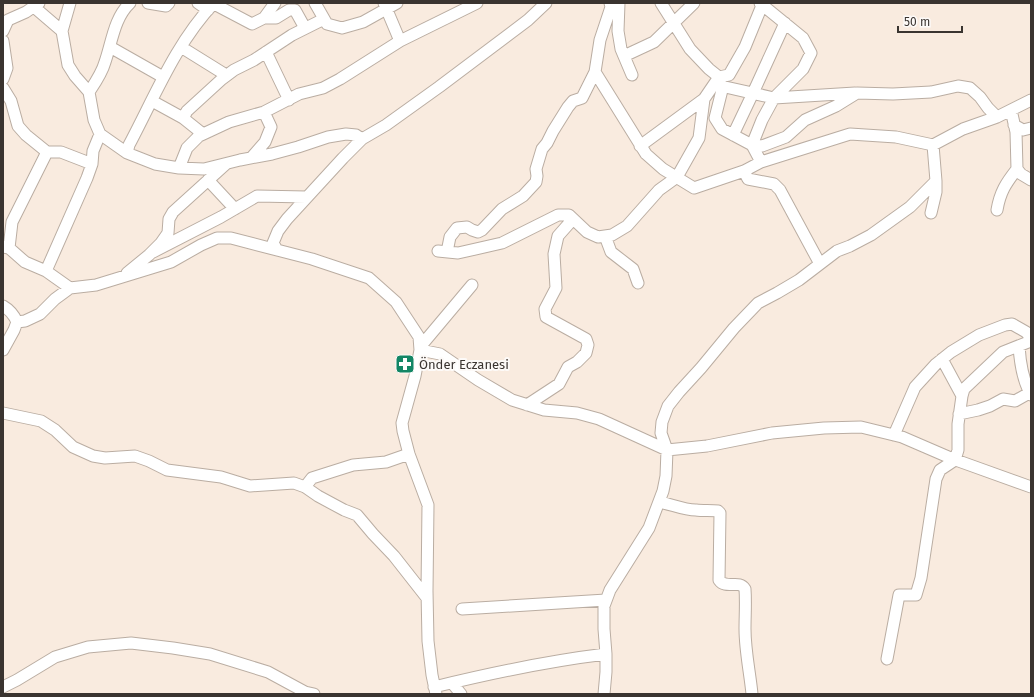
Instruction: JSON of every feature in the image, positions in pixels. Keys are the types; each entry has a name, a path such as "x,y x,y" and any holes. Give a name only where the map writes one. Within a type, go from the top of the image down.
{"street":[{"path":"70,3 62,31 68,65 75,76 89,92 94,120 100,134 127,153 155,164 179,168 204,169 292,149 328,137 346,134 356,135 362,139"},
{"path":"115,3 122,13"},
{"path":"89,92 105,64 117,22 124,8 130,3"},
{"path":"148,3 166,6 169,3"},
{"path":"198,3 212,6 252,24 264,18 276,18 289,10 296,10 305,28"},
{"path":"264,18 274,3"},
{"path":"320,5 324,19 328,24 342,28 363,22 385,6 397,3"},
{"path":"179,168 187,148 202,134 229,122 264,112 299,94 323,88 400,41 477,3"},
{"path":"277,250 273,243 278,231 287,219 362,139 386,126 439,87 528,20 546,3"},
{"path":"610,3 611,7 600,40 595,72 582,98 573,101 568,107 542,149 536,169 536,182 523,196 502,209 482,230 478,232 467,227 457,228 442,251 458,252 502,243 558,214 569,215 587,232 598,237 612,235 627,226 659,190 677,178 699,138 704,99"},
{"path":"619,3 618,31 624,56 632,75"},
{"path":"661,3 690,50 720,81 754,93 774,98 857,93 893,94 931,92 958,86 970,88 997,117"},
{"path":"624,56 654,42 694,3"},
{"path":"640,146 704,99 720,81 729,75 745,47 762,3 803,38 811,53 803,69 774,98 762,120 752,145 761,162"},
{"path":"3,32 8,20 37,5 62,31"},
{"path":"127,153 129,145 163,77 181,47 212,6"},
{"path":"385,6 400,41"},
{"path":"183,118 187,111 226,75 292,35 324,19"},
{"path":"733,134 754,93 784,23"},
{"path":"3,41 7,68 3,80"},
{"path":"110,47 163,77"},
{"path":"181,47 226,75"},
{"path":"266,52 289,100"},
{"path":"595,72 646,154 663,169 694,188 744,171 761,162 850,134 896,137 933,145 963,129 997,117 1031,100"},
{"path":"720,81 722,90 715,118 722,129 752,145 762,146 786,137 805,120 836,106 857,93"},
{"path":"3,88 11,101 18,126 26,135 47,152 61,152 92,164"},
{"path":"152,101 183,118 202,134"},
{"path":"1012,110 1016,132 1017,169 1020,174 1031,180"},
{"path":"251,158 265,142 271,127 264,112"},
{"path":"1014,125 1022,130 1031,128"},
{"path":"46,270 76,204 92,164 93,151 100,134"},
{"path":"931,213 936,192 933,145"},
{"path":"47,152 12,222 6,248 25,262 46,270 70,288"},
{"path":"122,277 153,252 161,243 168,233 169,219 173,212 226,163"},
{"path":"997,210 998,200 1006,182 1017,169"},
{"path":"744,171 748,179 774,184 780,190 820,264"},
{"path":"208,180 234,209"},
{"path":"604,694 606,654 604,606 610,590 650,528 663,492 666,476 667,450 661,433 662,422 668,406 734,328 758,303 799,280 837,251 871,235 910,207 936,181"},
{"path":"153,252 221,217 257,196 306,198"},
{"path":"527,405 559,384 568,368 586,353 588,345 586,339 546,317 545,309 556,288 554,254 558,236 573,219"},
{"path":"605,236 611,252 633,269 638,283"},
{"path":"17,322 25,321 40,314 55,299 70,288 96,284 172,262 201,245 217,238 231,238 312,259 370,278 396,302 419,337 420,348 415,376 402,423 409,454 428,504 428,641 435,690 452,683 480,676 606,654"},
{"path":"420,348 472,285"},
{"path":"3,306 14,315 17,322 3,350"},
{"path":"894,435 915,387 942,359 951,352 979,335 1005,325 1012,324 1026,332 1031,338"},
{"path":"886,659 899,595 916,594 936,479 940,470 955,460 958,450 958,424 964,389 1003,352 1031,341"},
{"path":"959,414 990,406 1002,399 1015,400 1031,394 1023,375 1019,346"},
{"path":"420,348 440,354 478,380 512,400 544,410 578,413 599,419 667,450 707,446 772,433 824,428 861,427 902,437 955,460 1031,486"},
{"path":"942,359 962,396"},
{"path":"3,413 41,421 55,430 73,447 93,456 105,458 135,456 167,470 221,477 250,486 294,482 344,510 357,515 394,556 427,598"},
{"path":"305,487 312,478 353,465 386,462 409,454"},
{"path":"659,502 671,504 675,507 718,511 720,513 718,580 726,585 739,584 746,589 745,629 752,694"},
{"path":"462,609 606,600"},
{"path":"3,687 55,657 88,647 131,642 210,654 268,672 308,693"},
{"path":"452,683 462,694"}],"place":[{"name":"Önder Eczanesi","path":"405,364"}]}
